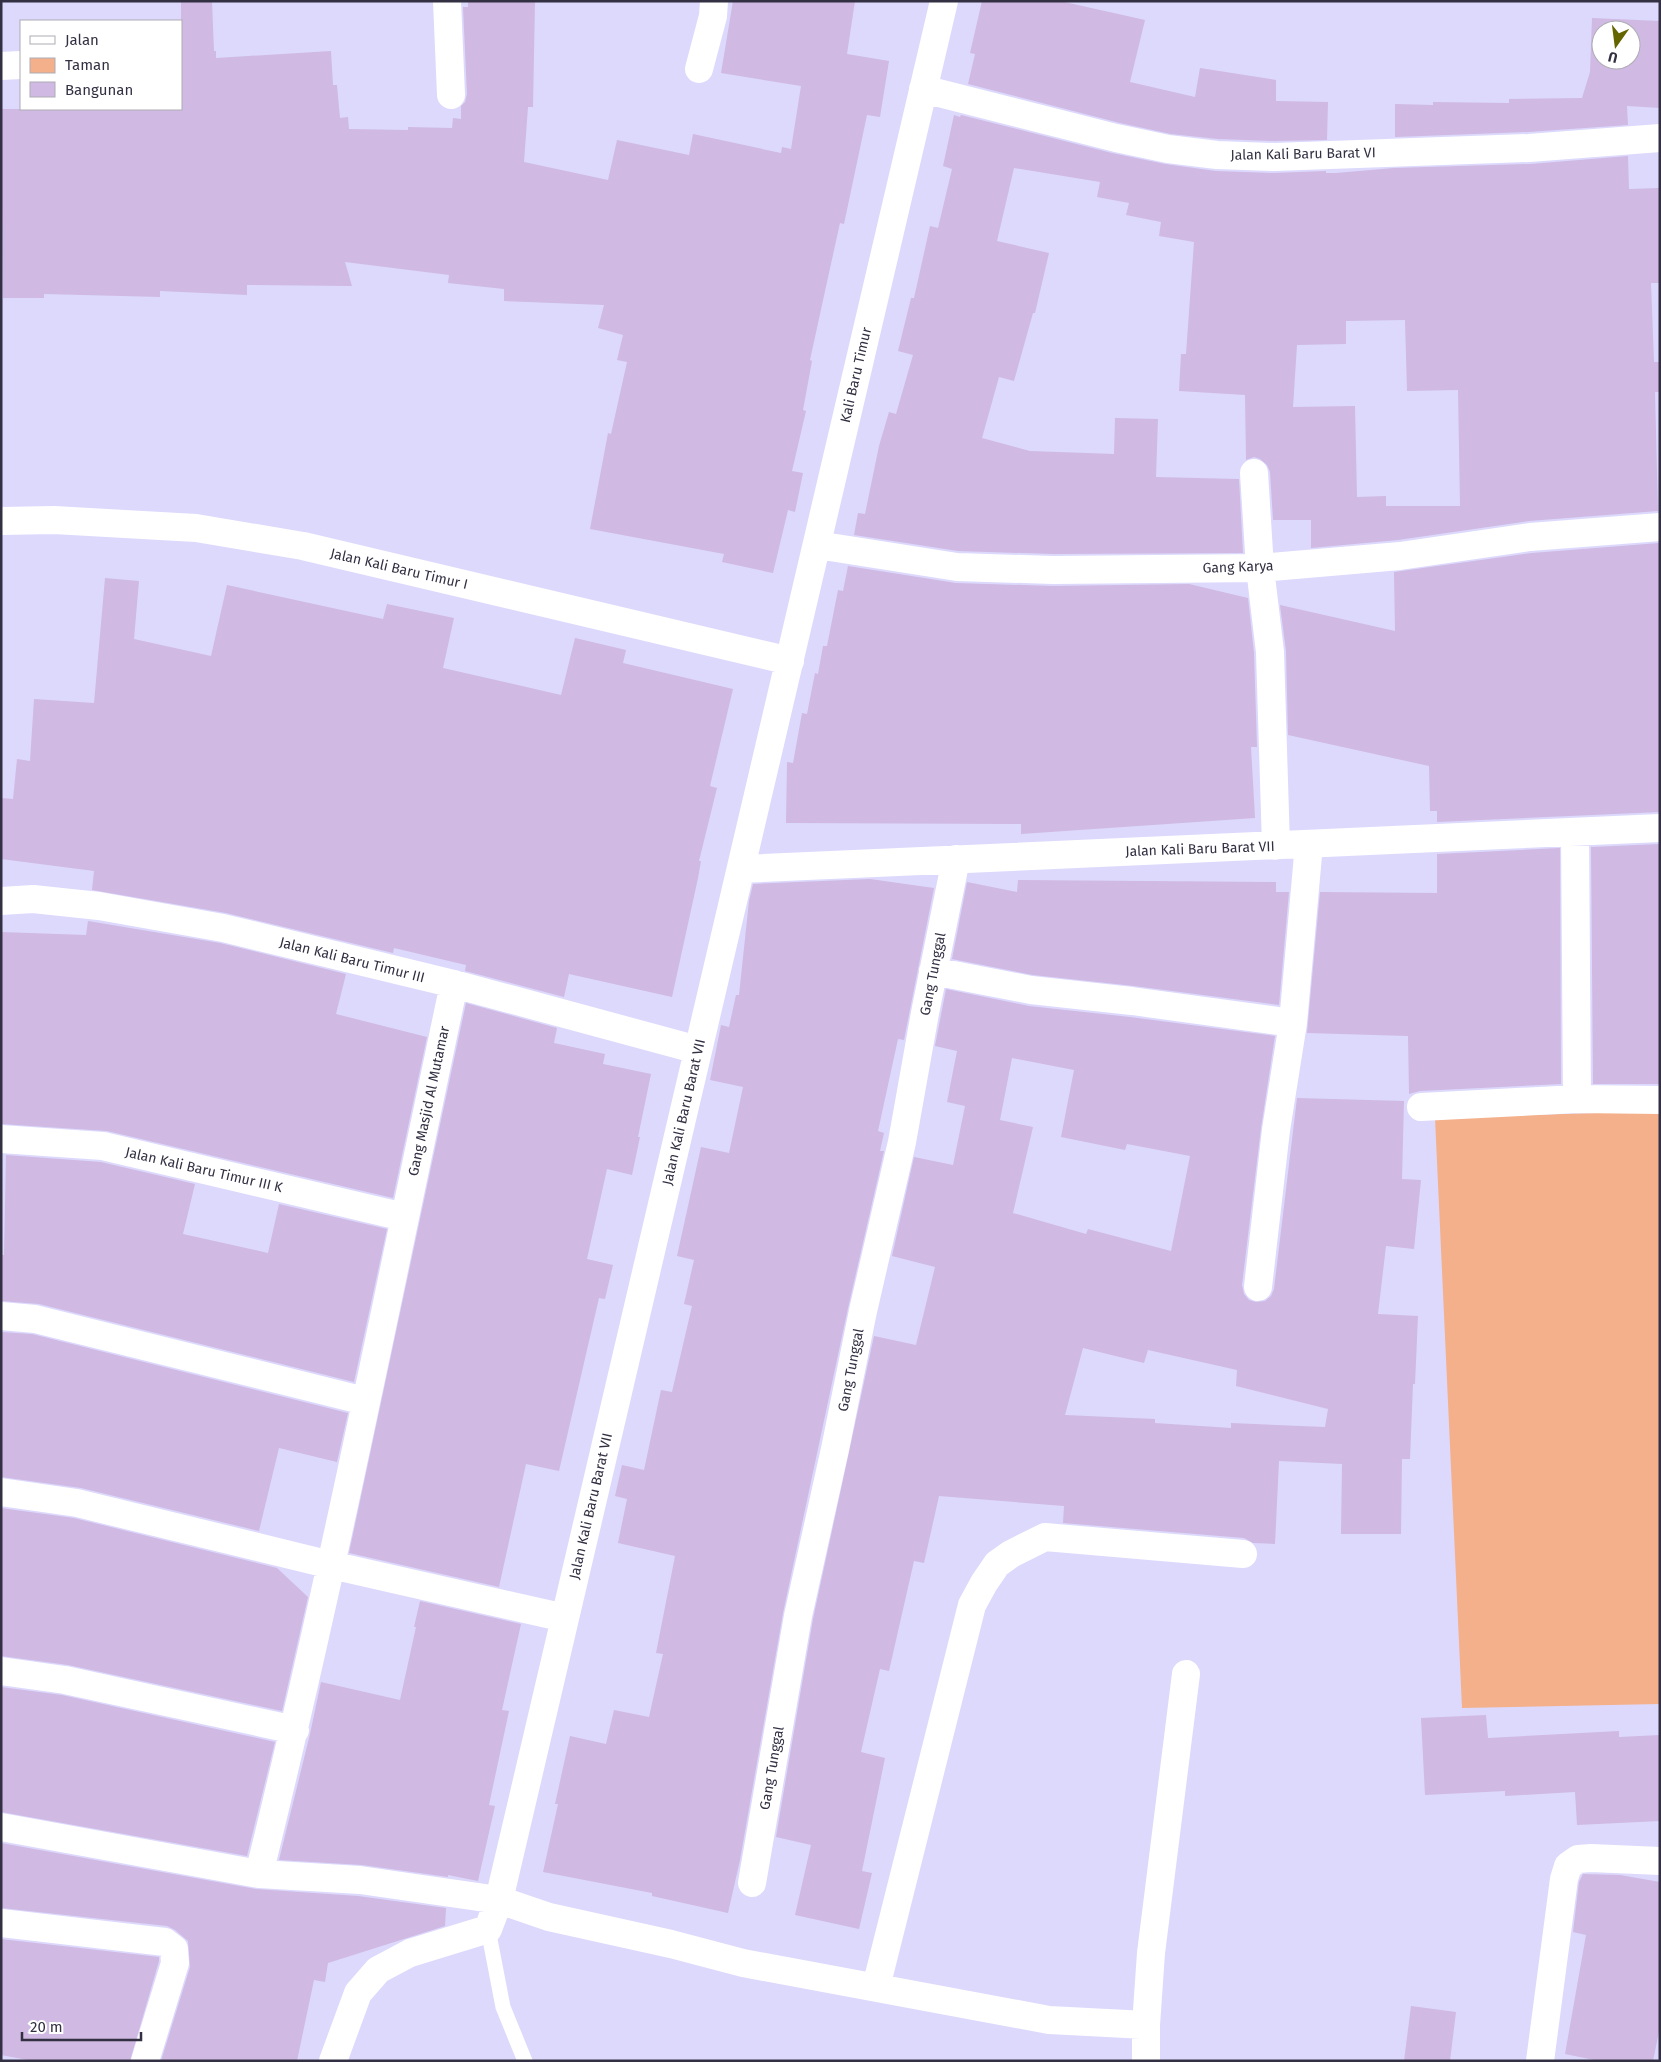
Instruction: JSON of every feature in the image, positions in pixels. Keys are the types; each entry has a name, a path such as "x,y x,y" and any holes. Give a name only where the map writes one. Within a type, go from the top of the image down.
{"street":[{"path":"447,1 451,95"},
{"path":"699,70 713,16 714,1"},
{"name":"Kali Baru Timur","path":"790,661 944,1"},
{"path":"1,66 20,65"},
{"name":"Jalan Kali Baru Barat VI","path":"924,89 1116,138 1168,149 1217,155 1274,157 1529,148 1660,138"},
{"path":"1254,474 1260,568 1270,652 1276,846"},
{"name":"Jalan Kali Baru Timur I","path":"1,521 54,520 196,528 303,546 790,661"},
{"name":"Gang Karya","path":"816,545 958,567 1054,570 1260,568 1400,556 1530,537 1660,527"},
{"name":"Jalan Kali Baru Barat VII","path":"488,1929 499,1900 790,661"},
{"name":"Jalan Kali Baru Barat VII","path":"741,869 1660,828"},
{"path":"1575,832 1577,1099"},
{"path":"1258,1287 1276,1130 1293,1023 1309,844"},
{"name":"Gang Tunggal","path":"752,1883 798,1616 863,1311 902,1142 956,859"},
{"name":"Jalan Kali Baru Timur III","path":"1,901 33,899 118,909 223,928 454,984 698,1050"},
{"path":"933,972 1031,990 1132,1001 1293,1023"},
{"name":"Gang Masjid Al Mutamar","path":"259,1874 295,1730 454,984"},
{"path":"1421,1107 1577,1099 1660,1100"},
{"name":"Jalan Kali Baru Timur III K","path":"1,1140 103,1146 404,1217"},
{"path":"1,1316 35,1319 365,1401"},
{"path":"1,1492 77,1503 331,1565 565,1618"},
{"path":"876,1987 972,1605 984,1582 997,1564 1011,1554 1045,1537 1243,1554"},
{"path":"1,1671 65,1680 295,1730"},
{"path":"1146,2061 1146,2025 1151,1953 1186,1674"},
{"path":"1,1827 259,1874 360,1880 499,1900 549,1918 671,1944 743,1963 1048,2020 1146,2025"},
{"path":"1540,2061 1564,1879 1568,1866 1578,1859 1591,1858 1660,1861"},
{"path":"1,1923 165,1942 174,1949 175,1963 145,2061"},
{"path":"334,2061 358,1993 378,1970 410,1953 488,1929"}],"lane":[{"path":"488,1929 503,2008 525,2061"}],"green space":[{"path":"1660,1111 1660,1704 1462,1708 1435,1118"}],"building":[{"path":"181,1 212,1 214,51 216,51 216,58 331,51 333,85 337,85 340,118 348,117 349,129 408,130 408,127 452,128 453,118 461,119 461,106 465,102 467,94 463,7 468,7 468,1 535,1 533,107 528,107 524,162 608,180 617,140 689,155 693,134 781,153 782,147 791,149 801,86 721,73 733,1 855,1 847,54 889,61 880,117 867,115 844,224 840,223 810,360 812,361 803,410 806,411 792,471 803,473 795,512 788,510 773,573 722,562 724,554 590,529 608,433 611,434 627,362 617,360 623,335 598,328 604,305 504,301 504,289 448,283 449,275 345,262 352,286 247,285 247,295 160,291 160,297 44,294 44,298 3,298 1,109 182,110"},
{"path":"982,1 1060,1 1145,20 1130,82 1195,97 1200,68 1276,80 1276,101 1328,102 1327,140 1218,139 1171,134 1120,123 968,84 975,54 970,53"},
{"path":"1592,18 1637,20 1592,20"},
{"path":"1641,20 1660,21 1660,108 1627,106 1628,125 1528,132 1395,137 1395,104 1433,105 1433,102 1509,103 1509,99 1582,98 1590,72 1591,45 1591,70 1641,70"},
{"path":"954,115 960,117 961,115 1112,153 1165,164 1216,171 1273,173 1326,171 1326,173 1336,173 1394,168 1530,164 1628,156 1629,189 1660,188 1660,283 1651,283 1654,362 1660,362 1660,392 1655,392 1658,511 1529,521 1398,540 1311,548 1311,520 1273,520 1270,472 1267,465 1254,457 1246,460 1245,395 1179,391 1181,354 1186,354 1194,242 1159,236 1161,222 1126,215 1129,203 1097,197 1100,182 1014,168 997,241 1049,253 1035,313 1033,313 1014,381 999,377 982,438 1030,451 1114,454 1115,418 1158,419 1156,477 1239,479 1243,553 1053,554 958,551 854,535 858,513 865,514 879,446 889,412 896,414 913,355 898,351 911,298 914,298 930,226 938,228 952,169 943,166","holes":["1405,320 1407,391 1458,390 1460,506 1386,506 1386,496 1357,497 1355,406 1293,407 1297,345 1346,344 1346,321"]},
{"path":"1659,543 1660,812 1437,822 1437,811 1430,811 1429,766 1288,735 1286,651 1280,605 1395,631 1394,572 1532,553"},
{"path":"848,566 956,583 1053,586 1189,584 1248,598 1254,653 1257,747 1251,747 1255,818 1021,834 1021,824 786,823 787,762 793,763 802,713 807,714 815,673 818,674 823,646 827,646 838,590 843,591"},
{"path":"105,578 139,581 134,639 211,656 227,585 383,619 387,604 454,618 443,668 561,695 575,638 626,650 623,663 733,689 710,786 717,788 699,861 701,861 698,878 672,997 569,974 564,997 465,971 466,965 394,948 393,953 226,913 92,890 94,871 1,859 1,798 13,799 17,759 30,761 34,699 94,703"},
{"path":"1660,844 1660,1084 1593,1084 1591,847"},
{"path":"1560,848 1561,1084 1420,1091 1409,1094 1408,1036 1307,1033 1320,892 1437,893 1437,854"},
{"path":"870,879 934,888 904,1040 898,1039 878,1131 884,1133 880,1151 884,1151 848,1308 783,1613 740,1860 728,1913 652,1896 652,1893 543,1872 570,1736 606,1744 614,1710 649,1717 663,1654 656,1653 675,1556 618,1543 627,1499 615,1496 622,1465 644,1470 661,1390 672,1392 692,1306 684,1304 694,1260 677,1256 701,1147 729,1153 743,1087 710,1080 721,1025 729,1027 736,995 739,995 749,901 753,884"},
{"path":"1018,880 1276,882 1276,892 1289,892 1279,1005 1033,975 952,959 967,882 1017,892"},
{"path":"88,921 220,943 346,974 336,1014 427,1037 393,1198 107,1131 1,1124 1,932 86,935"},
{"path":"946,989 1029,1006 1275,1036 1261,1128 1242,1285 1244,1294 1249,1300 1256,1302 1265,1301 1271,1296 1274,1289 1297,1098 1404,1101 1402,1179 1421,1180 1414,1249 1386,1246 1378,1314 1418,1316 1410,1459 1402,1459 1401,1534 1341,1534 1342,1464 1279,1461 1275,1544 1253,1543 1244,1538 1063,1523 1064,1506 939,1496 924,1563 914,1561 889,1671 880,1669 861,1752 885,1758 862,1871 872,1873 859,1929 795,1915 811,1845 776,1837 813,1619 874,1336 916,1345 935,1267 892,1256 914,1157 953,1165 965,1106 947,1102 957,1051 935,1046","holes":["1012,1058 1074,1070 1061,1137 1125,1150 1127,1144 1190,1156 1171,1251 1088,1229 1086,1234 1013,1213 1033,1127 1000,1120","1083,1348 1144,1363 1148,1350 1237,1370 1236,1386 1328,1409 1325,1427 1231,1423 1231,1428 1155,1423 1155,1419 1065,1415"]},
{"path":"466,1003 557,1028 554,1043 605,1054 603,1064 651,1074 632,1175 607,1169 587,1259 613,1265 605,1299 599,1298 559,1471 526,1464 499,1587 349,1553"},
{"path":"6,1155 101,1162 195,1184 183,1234 268,1253 279,1204 387,1229 354,1382 39,1304 1,1301 1,1255 4,1255"},
{"path":"1,1332 32,1334 348,1413 337,1462 279,1448 259,1531 81,1488 1,1477"},
{"path":"1,1508 74,1518 277,1568 308,1597 282,1711 68,1665 1,1656"},
{"path":"420,1601 521,1624 502,1710 509,1711 489,1805 495,1806 478,1881 448,1875 448,1877 362,1865 279,1860 321,1682 400,1700"},
{"path":"1,1687 62,1695 275,1742 247,1856 1,1812"},
{"path":"1486,1715 1488,1738 1619,1731 1619,1737 1660,1735 1660,1821 1577,1825 1575,1792 1505,1796 1505,1791 1425,1795 1421,1718"},
{"path":"1,1843 256,1889 358,1896 446,1908 445,1926 328,1963 325,1982 314,1980 297,2061 161,2061 190,1967 188,1941 167,1926 1,1908"},
{"path":"1583,1874 1620,1875 1660,1882 1660,2027 1653,2061 1599,2061 1565,2054 1586,1935 1573,1932 1579,1882"},
{"path":"1,1939 159,1957 130,2061 33,2061 1,2055"},
{"path":"1411,2006 1456,2012 1450,2061 1404,2061"}]}
